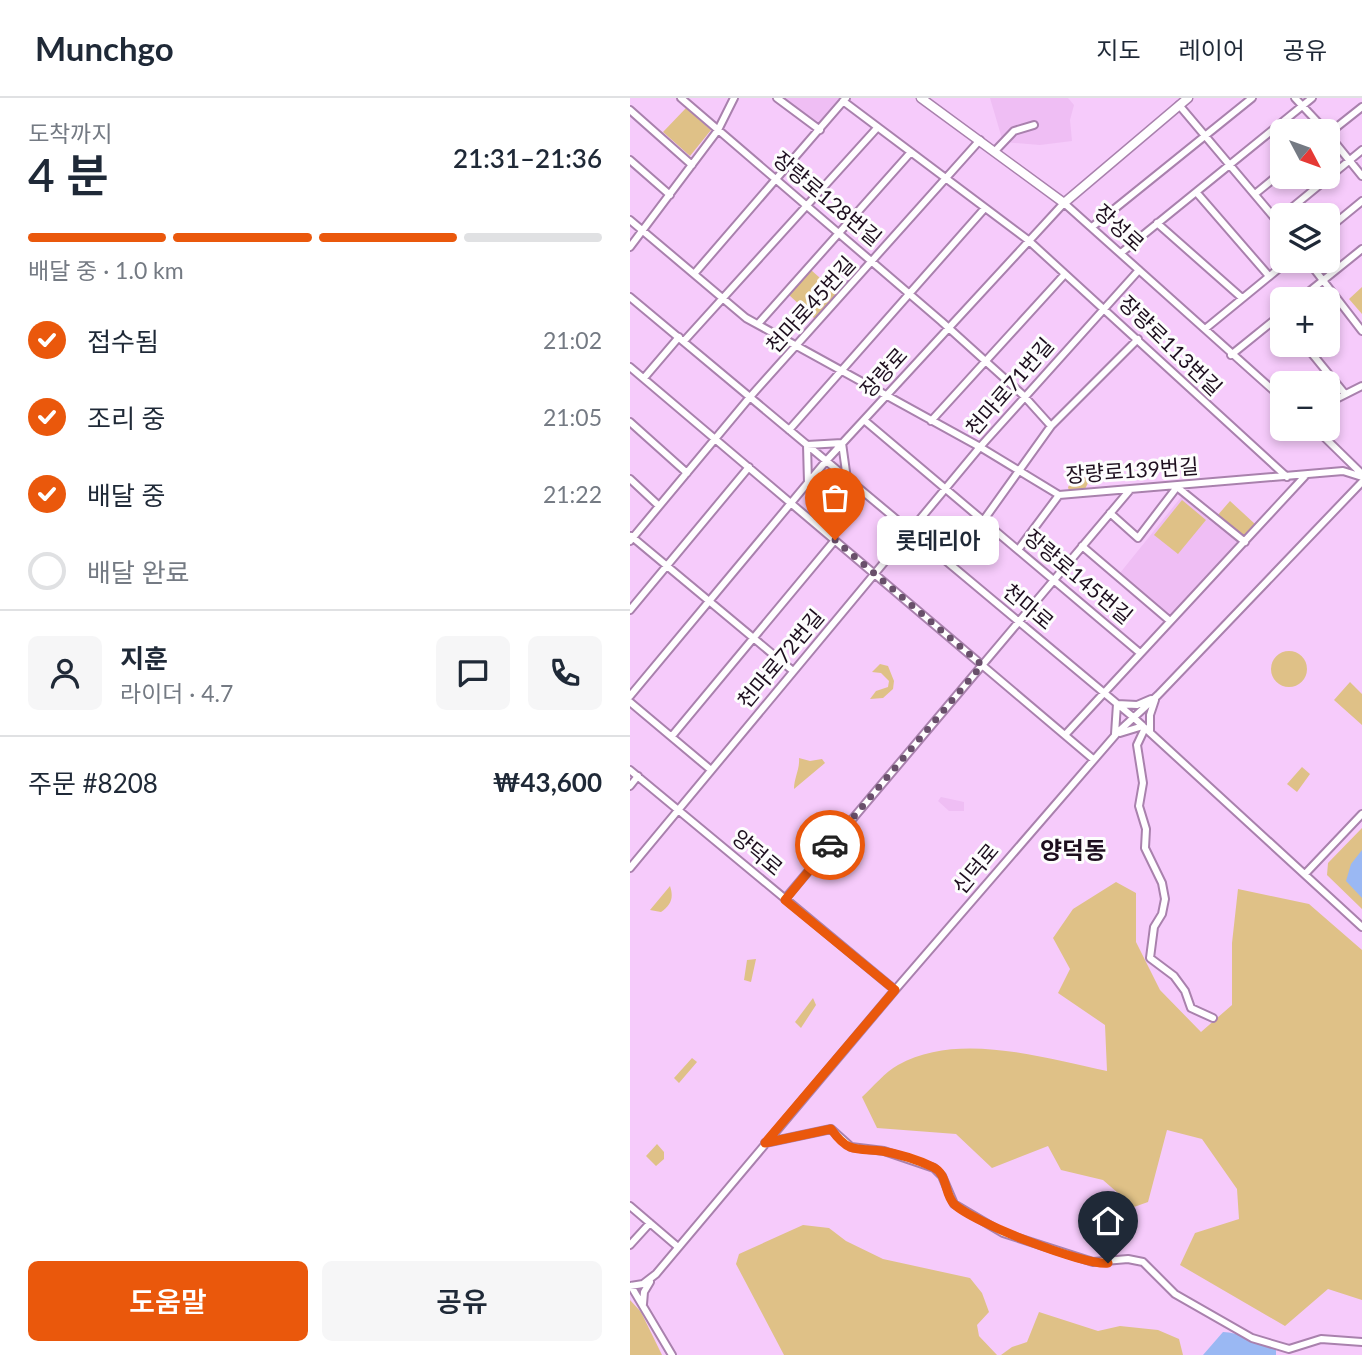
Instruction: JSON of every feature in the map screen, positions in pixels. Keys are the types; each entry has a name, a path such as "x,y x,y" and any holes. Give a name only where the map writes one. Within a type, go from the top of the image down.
{"main road":[{"name":"장성로","path":"921,98 1064,204"},
{"name":"장량로","path":"1064,204 1188,98"}],"street":[{"name":"장량로128번길","path":"681,98 874,262 1024,396 1051,426"},
{"path":"630,247 718,130 734,98"},
{"path":"777,98 820,130"},
{"path":"1092,227 1252,98"},
{"path":"1295,98 1315,119"},
{"path":"1121,253 1312,98"},
{"path":"694,274 778,180 845,99"},
{"name":"장량로113번길","path":"845,99 877,128 1028,240 1104,307 1194,395 1288,477"},
{"path":"1180,105 1270,213"},
{"path":"1340,124 1362,107"},
{"path":"630,110 692,165"},
{"path":"995,152 1014,131 1034,125"},
{"path":"644,378 722,299 877,128"},
{"name":"천마로45번길","path":"631,537 750,397 980,141"},
{"path":"1340,148 1362,176"},
{"path":"1297,203 1362,150"},
{"path":"758,324 911,152"},
{"path":"630,160 670,195"},
{"path":"1255,194 1270,182"},
{"path":"1196,192 1269,276"},
{"path":"1340,219 1362,201"},
{"name":"장성로","path":"1064,204 1270,389"},
{"name":"장량로","path":"630,696 826,461 1064,204"},
{"path":"789,430 985,208"},
{"name":"장량로139번길","path":"630,220 722,299 758,324 980,447 1059,495 1343,471 1362,478"},
{"path":"1157,223 1242,298"},
{"path":"1315,287 1361,252"},
{"name":"천마로71번길","path":"910,532 1024,396 1139,270"},
{"path":"1205,329 1273,273"},
{"path":"1316,273 1362,331"},
{"path":"931,421 1065,274"},
{"name":"천마로","path":"630,297 1133,717 1362,927"},
{"path":"1231,355 1270,324"},
{"path":"983,521 1051,426 1138,339"},
{"path":"1315,357 1345,394"},
{"path":"630,367 1093,759"},
{"path":"1340,397 1362,386"},
{"name":"장량로145번길","path":"864,420 1140,653"},
{"path":"630,422 687,473"},
{"path":"1327,441 1362,478"},
{"path":"842,443 847,479 808,482 807,445 842,443"},
{"path":"630,610 749,467"},
{"path":"1065,735 1305,476"},
{"name":"신덕로","path":"631,1286 643,1284 656,1274 1093,759 1156,697 1362,478"},
{"path":"630,479 659,506"},
{"path":"1110,513 1138,538 1177,487 1245,542"},
{"path":"785,900 1129,491"},
{"path":"1018,550 1059,495"},
{"name":"천마로72번길","path":"630,868 910,532"},
{"path":"631,537 793,671"},
{"path":"672,736 835,540"},
{"path":"1082,546 1170,621"},
{"path":"1146,729 1134,726 1115,735 1117,704 1137,705 1156,697"},
{"path":"1156,697 1146,729 1137,745 1143,783 1139,806 1146,830 1145,848 1162,883 1165,899 1164,910 1154,927 1149,956 1174,976 1185,991 1191,1008 1213,1018"},
{"path":"630,702 711,770"},
{"name":"양덕로","path":"630,770 895,990"},
{"path":"630,786 638,776"},
{"path":"1305,874 1362,814"},
{"path":"765,1143 831,1129 851,1147 884,1151 934,1168 942,1176 954,1204 1003,1233 1093,1262 1128,1259 1143,1262 1153,1269 1171,1291 1252,1338 1289,1349 1321,1339 1362,1342"},
{"path":"630,1206 678,1247"},
{"path":"630,1245 650,1223"},
{"path":"643,1306 644,1292 656,1274"},
{"path":"631,1286 672,1355"}],"shaded area":[{"path":"780,98 841,98 819,126"},
{"path":"990,98 1068,98 1074,105 1070,120 1072,141 1040,145 1003,142"},
{"path":"686,108 711,130 690,156 663,132"},
{"path":"811,270 837,293 815,319 789,295"},
{"path":"1362,287 1362,314 1349,299"},
{"path":"1079,473 1089,481 1085,489 1069,491 1068,487"},
{"path":"1182,496 1240,543 1172,616 1120,573"},
{"path":"1182,500 1206,520 1178,554 1154,535"},
{"path":"1230,501 1255,524 1243,537 1217,516"},
{"path":"1289,651 1301,657 1307,669 1301,681 1289,687 1277,681 1271,669 1277,657"},
{"path":"880,664 888,666 894,681 893,689 883,698 870,699 876,691 888,687 889,681 881,673 872,672"},
{"path":"1350,682 1362,694 1362,725 1334,700"},
{"path":"799,758 810,761 822,759 825,763 794,789 799,766"},
{"path":"1302,767 1310,774 1297,792 1287,784"},
{"path":"941,797 964,802 964,811 949,811 938,801"},
{"path":"1362,828 1362,909 1327,875 1328,863"},
{"path":"1116,882 1136,893 1136,942 1160,990 1201,1032 1232,1005 1232,943 1238,889 1309,904 1362,950 1362,1300 1328,1289 1285,1326 1180,1265 1195,1233 1239,1219 1237,1189 1202,1139 1167,1130 1148,1202 1134,1207 1103,1180 1061,1170 1048,1146 992,1168 956,1134 877,1128 862,1097 893,1068 922,1055 947,1050 1001,1050 1107,1071 1105,1025 1058,993 1070,969 1053,938 1073,909"},
{"path":"670,886 672,898 667,907 661,912 650,910"},
{"path":"756,959 751,982 744,980 747,960"},
{"path":"813,998 816,1005 801,1028 795,1022"},
{"path":"692,1058 697,1062 679,1083 674,1078"},
{"path":"657,1144 664,1152 664,1159 656,1166 646,1156"},
{"path":"803,1225 829,1228 846,1241 883,1259 970,1278 982,1293 989,1312 977,1325 979,1336 997,1355 784,1355 736,1264 739,1254"},
{"path":"630,1300 641,1312 662,1355 630,1355"},
{"path":"1039,1312 1098,1331 1120,1326 1158,1330 1179,1339 1183,1355 1001,1355 1012,1347 1027,1342"}],"water":[{"path":"1362,850 1362,898 1346,881 1351,864"},
{"path":"1223,1332 1276,1349 1276,1355 1203,1355"}],"way so far":[{"path":"830,845 982,665 835,540"}],"place":[{"name":"롯데리아","path":"835,540"}],"district":[{"name":"양덕동","path":"1073,851"}],"route":[{"path":"830,845 785,900 895,990 765,1143 831,1129 847,1146 884,1151 934,1168 942,1176 954,1204 1003,1233 1033,1240 1060,1253 1108,1263"}]}
